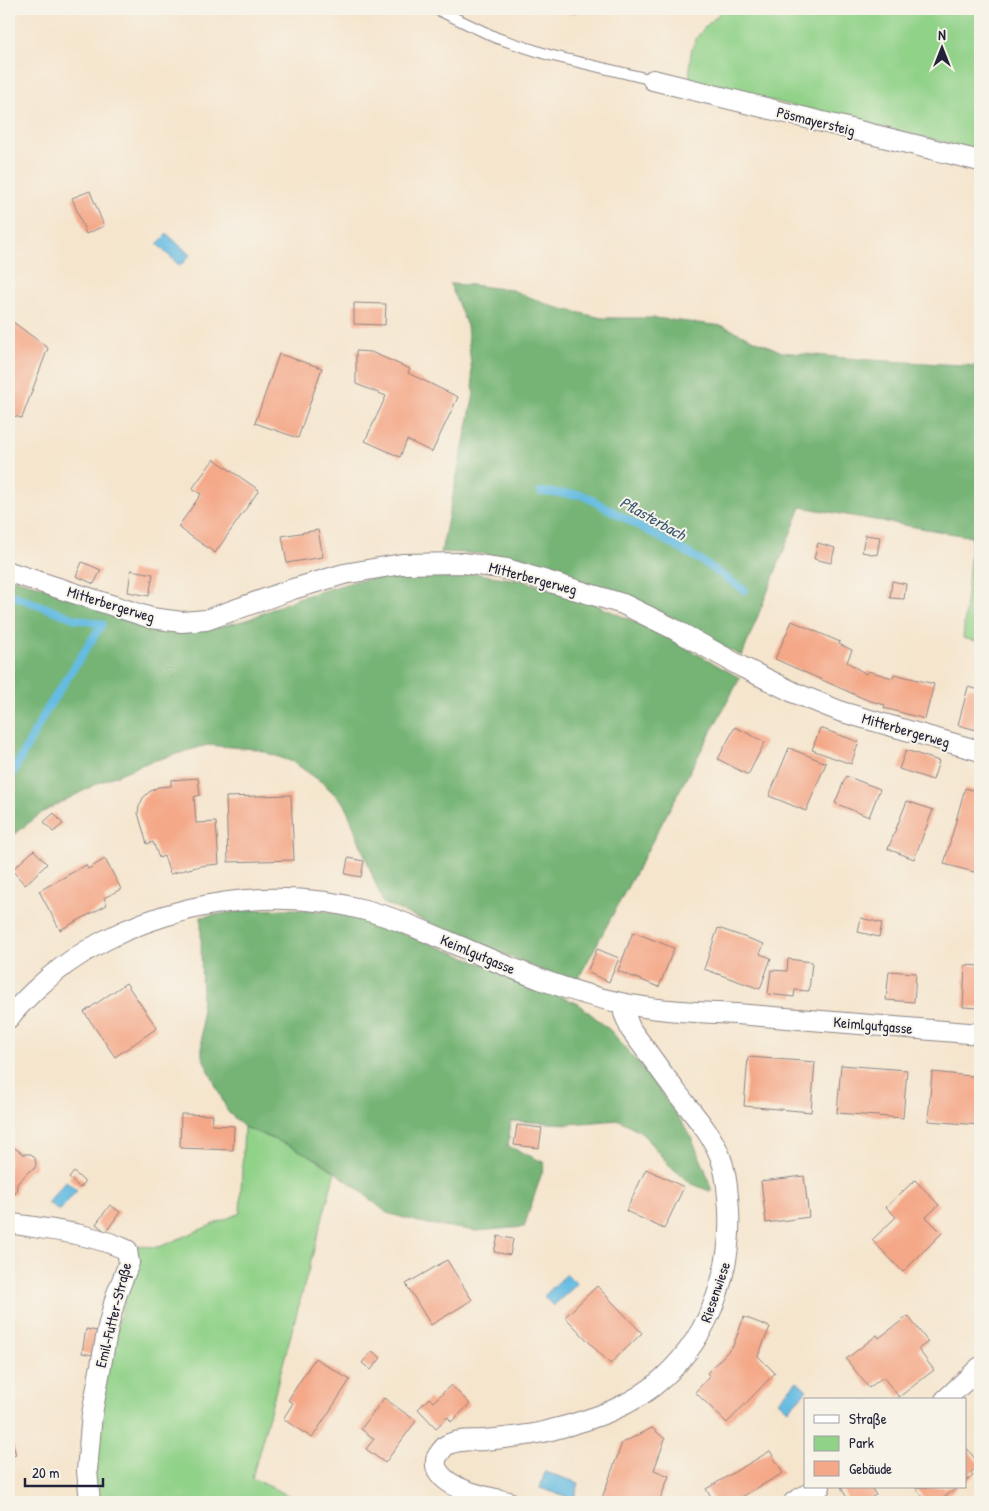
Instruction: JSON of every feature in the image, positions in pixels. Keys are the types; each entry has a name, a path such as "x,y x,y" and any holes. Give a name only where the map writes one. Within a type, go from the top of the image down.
{"street":[{"name":"Pösmayersteig","path":"653,80 980,160"},
{"name":"Mitterbergerweg","path":"9,572 151,618 182,622 206,620 293,589 344,574 402,564 463,562 507,568 623,604 672,628 742,667 795,693 842,712 980,751"},
{"name":"Keimlgutgasse","path":"9,1018 44,981 76,957 138,925 187,909 234,902 278,899 336,903 367,910 424,931 514,970 569,991 624,1004 980,1034"},
{"name":"Riesenwiese","path":"509,1502 455,1487 442,1477 436,1466 437,1456 447,1445 464,1441 548,1431 594,1419 631,1402 663,1379 683,1358 700,1334 714,1305 723,1275 729,1244 730,1214 727,1180 720,1156 704,1127 631,1030 624,1013 624,1004"},
{"name":"Emil-Futter-Straße","path":"9,1223 116,1244 128,1250 129,1263 116,1296 108,1327 92,1414 87,1470 90,1502"},
{"path":"947,1398 980,1367"},
{"path":"794,1502 818,1488"}],"lane":[{"path":"436,9 497,38 549,55 653,80"}],"green space":[{"path":"724,9 740,9 746,14 756,9 980,9 980,151 690,81 692,47 700,33"},
{"path":"450,284 512,290 554,307 602,318 654,318 723,326 782,352 869,360 980,366 980,537 801,507 742,656 606,590 530,564 486,554 441,552 474,394 467,326"},
{"path":"972,537 980,537 980,642 963,638"},
{"path":"466,572 524,581 592,603 660,633 740,678 577,981 555,976 383,903 345,804 323,783 293,762 256,749 207,745 146,763 98,783 43,812 9,838 9,578 210,629 247,620 298,598 356,581 414,573"},
{"path":"293,909 335,912 373,922 468,958 579,1004 611,1031 642,1067 670,1105 689,1133 705,1169 712,1192 690,1183 670,1166 640,1131 619,1120 569,1124 511,1121 508,1146 545,1163 524,1227 476,1231 422,1223 387,1213 319,1160 244,1127 228,1112 202,1056 201,917 247,910"},
{"path":"244,1127 302,1152 335,1172 252,1478 302,1502 93,1502 104,1372 137,1256 136,1246 159,1247 240,1213"}],"water":[{"path":"167,234 190,255 180,266 157,244"},
{"path":"66,1181 77,1190 59,1211 48,1202"},
{"path":"567,1274 577,1284 553,1306 544,1296"},
{"path":"797,1381 807,1390 788,1410 778,1401"},
{"path":"545,1472 579,1483 574,1499 540,1488"}],"building":[{"path":"567,9 589,9 589,10 569,14"},
{"path":"90,191 104,226 86,234 72,198"},
{"path":"354,303 386,304 385,325 354,324"},
{"path":"9,319 48,348 22,418 9,415"},
{"path":"356,351 371,352 410,369 408,373 458,397 432,452 407,440 400,457 365,441 386,396 356,384"},
{"path":"279,354 322,368 298,438 255,423"},
{"path":"214,459 259,490 215,553 178,527 201,494 192,489"},
{"path":"318,530 323,557 287,563 282,536"},
{"path":"865,535 880,537 877,555 862,552"},
{"path":"818,543 835,548 831,563 814,559"},
{"path":"82,562 101,570 94,584 76,576"},
{"path":"131,570 153,574 149,596 128,592"},
{"path":"892,581 906,584 904,599 890,598"},
{"path":"792,621 840,642 839,644 852,650 847,662 866,674 868,671 893,678 894,674 934,684 925,719 884,708 885,705 867,700 775,659"},
{"path":"968,687 980,690 980,731 958,725"},
{"path":"735,727 765,742 748,775 718,759"},
{"path":"820,728 859,742 851,764 812,750"},
{"path":"789,748 826,763 806,811 769,796"},
{"path":"906,750 939,761 933,780 899,769"},
{"path":"846,776 880,789 869,817 835,803"},
{"path":"198,778 200,795 194,797 196,823 216,822 219,864 200,866 170,874 164,856 159,858 153,842 147,844 138,813 139,807 143,798 149,792 158,787 171,786 171,780"},
{"path":"965,788 980,792 980,864 978,873 944,864"},
{"path":"291,795 294,860 228,862 226,797"},
{"path":"907,801 933,810 914,859 888,849"},
{"path":"54,813 63,824 53,832 44,822"},
{"path":"34,850 47,864 25,885 12,870"},
{"path":"348,858 364,861 361,877 345,874"},
{"path":"105,859 121,889 104,898 107,905 60,930 39,891 86,865 88,869"},
{"path":"861,918 882,923 879,937 858,932"},
{"path":"718,928 764,944 760,954 771,958 760,989 704,969"},
{"path":"633,932 674,948 659,987 618,971"},
{"path":"597,949 619,958 609,982 587,972"},
{"path":"788,959 812,962 809,991 795,990 794,997 768,994 771,970 787,971"},
{"path":"965,965 980,966 980,1008 963,1007"},
{"path":"889,971 916,973 914,1002 886,1000"},
{"path":"126,983 157,1028 115,1057 84,1012"},
{"path":"748,1057 815,1062 811,1112 744,1106"},
{"path":"841,1065 907,1070 903,1118 837,1113"},
{"path":"932,1072 980,1077 980,1125 928,1121"},
{"path":"181,1114 213,1115 212,1125 234,1126 233,1150 180,1148"},
{"path":"517,1125 542,1128 539,1148 514,1145"},
{"path":"9,1144 23,1154 31,1154 35,1158 36,1165 17,1184 16,1193 11,1196 9,1196"},
{"path":"646,1169 684,1187 664,1229 626,1211"},
{"path":"74,1172 85,1182 80,1188 69,1178"},
{"path":"804,1176 809,1217 766,1223 761,1181"},
{"path":"915,1180 939,1205 926,1217 942,1233 903,1272 872,1240 896,1217 886,1207"},
{"path":"110,1205 120,1212 106,1232 96,1224"},
{"path":"498,1236 513,1239 510,1255 494,1252"},
{"path":"447,1260 472,1300 431,1325 406,1284"},
{"path":"597,1286 642,1333 610,1364 565,1317"},
{"path":"908,1316 928,1342 918,1349 934,1370 899,1397 883,1377 869,1388 846,1359 877,1335 879,1338"},
{"path":"744,1317 770,1327 758,1356 775,1373 727,1423 695,1392 710,1376 707,1373 733,1346"},
{"path":"86,1329 97,1331 93,1355 82,1353"},
{"path":"372,1351 381,1358 371,1370 362,1363"},
{"path":"315,1358 350,1380 312,1438 283,1419 293,1403 288,1400"},
{"path":"451,1385 470,1404 451,1422 448,1417 436,1428 418,1409 429,1398 433,1402"},
{"path":"384,1398 416,1421 385,1463 366,1449 374,1439 361,1429"},
{"path":"652,1428 665,1439 654,1470 669,1476 659,1502 614,1502 602,1498 622,1443"},
{"path":"9,1430 16,1455 9,1457"},
{"path":"966,1447 980,1465 971,1472 973,1476 966,1481"},
{"path":"770,1451 783,1473 733,1502 715,1502 706,1489"},
{"path":"842,1488 872,1488 876,1495 866,1500 868,1502 849,1502"},
{"path":"916,1488 957,1488 938,1502 927,1502"}],"waterway":[{"name":"Pflasterbach","path":"541,492 583,495 697,558 744,590"},
{"path":"9,594 76,619 102,624 46,711 9,780"}]}
